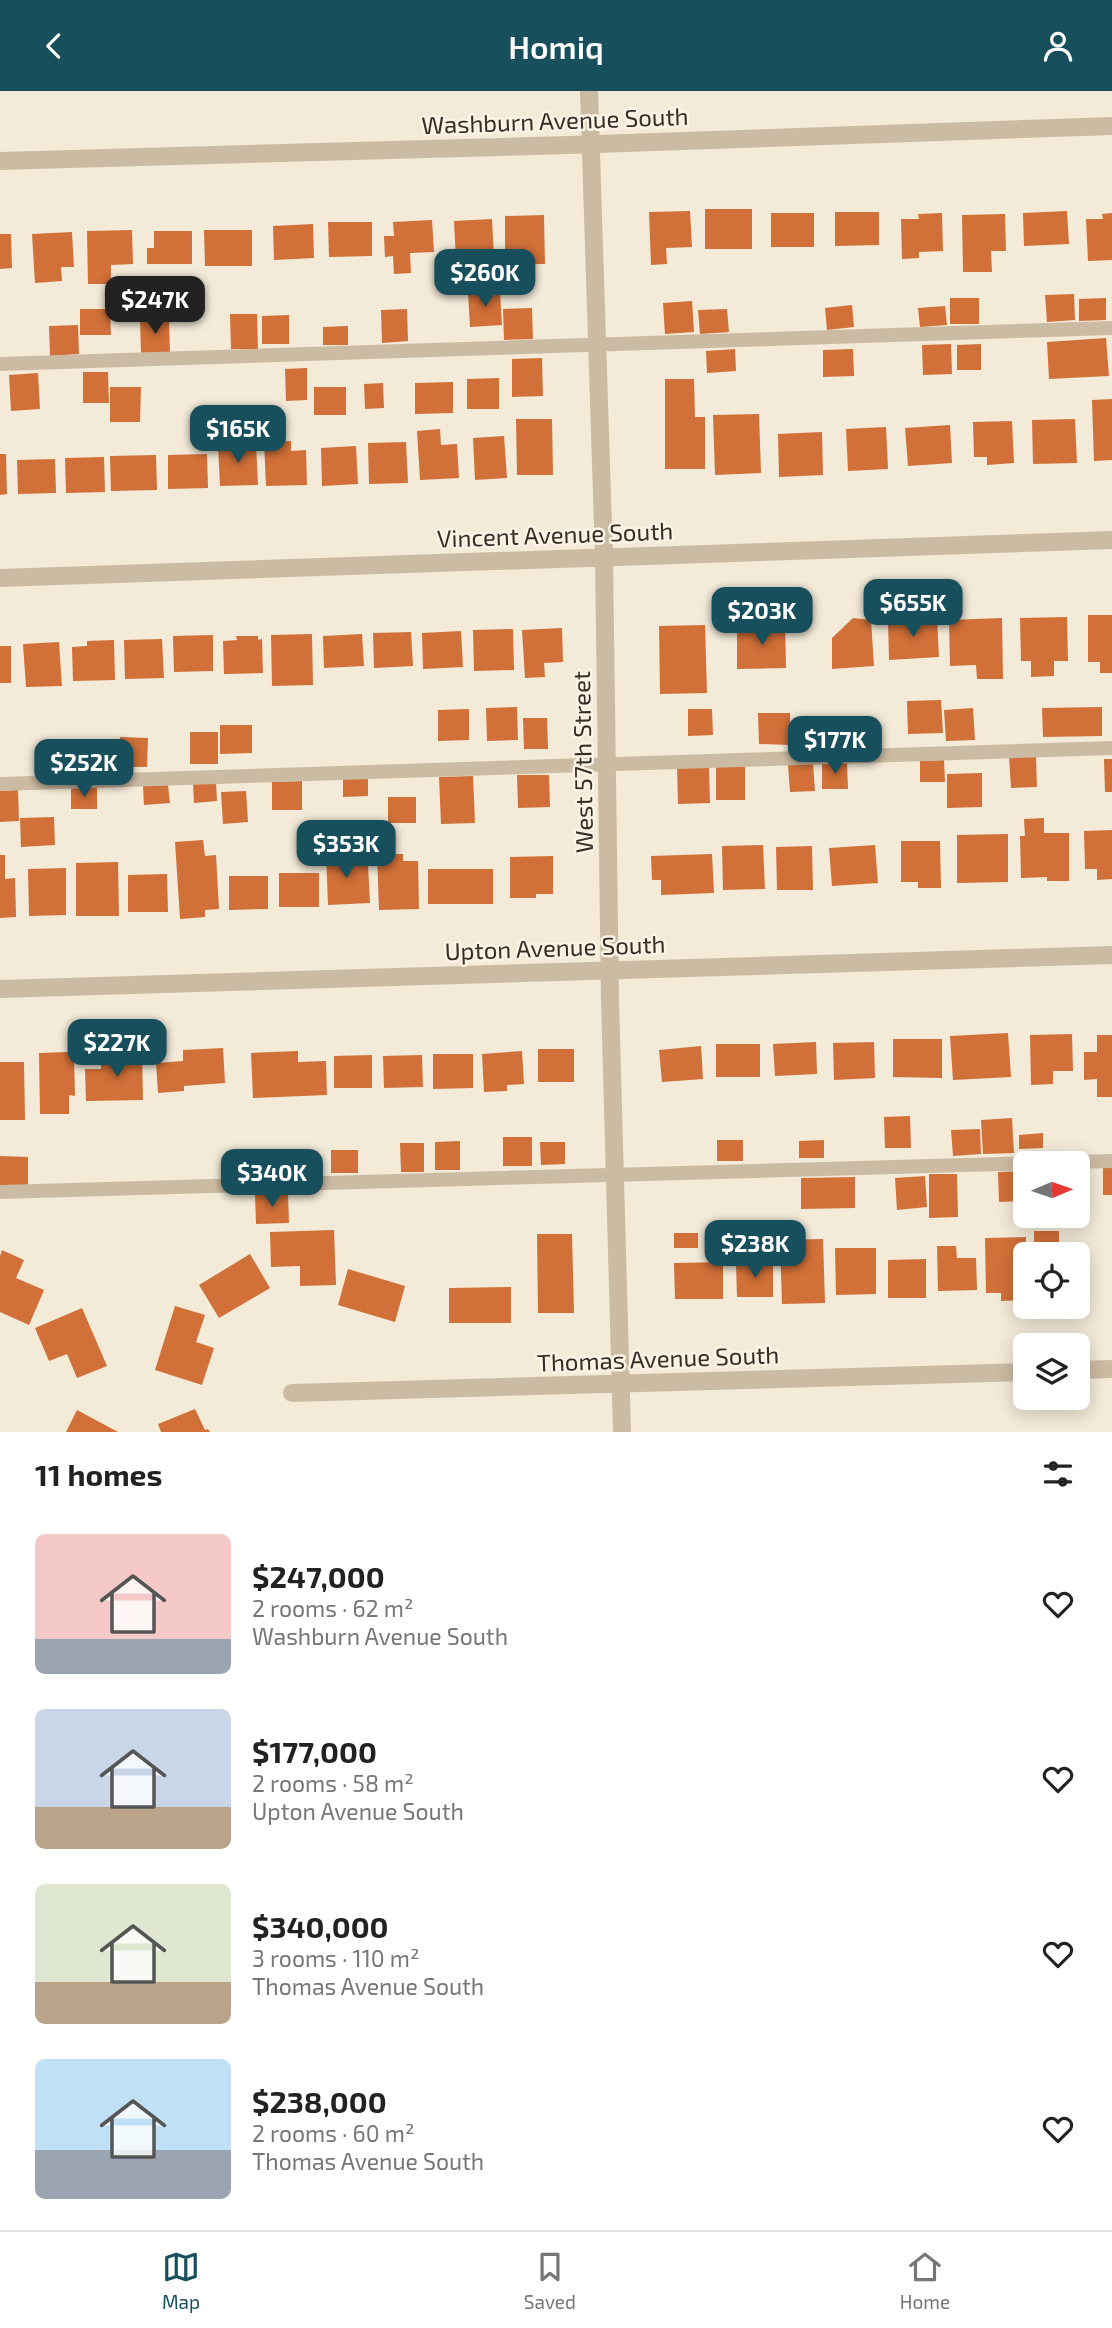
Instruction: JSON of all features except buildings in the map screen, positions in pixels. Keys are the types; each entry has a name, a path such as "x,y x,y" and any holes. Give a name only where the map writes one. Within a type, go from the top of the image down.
{"street":[{"name":"West 57th Street","path":"589,91 604,557 614,1176 622,1432"},
{"name":"Washburn Avenue South","path":"0,161 1112,126"},
{"name":"Vincent Avenue South","path":"0,578 1112,540"},
{"name":"Upton Avenue South","path":"0,989 1112,955"},
{"path":"1090,1370 1112,1369"},
{"name":"Thomas Avenue South","path":"292,1394 1013,1371"}],"lane":[{"path":"0,364 1112,328"},
{"path":"0,784 1112,748"},
{"path":"0,1192 1112,1161"}]}
